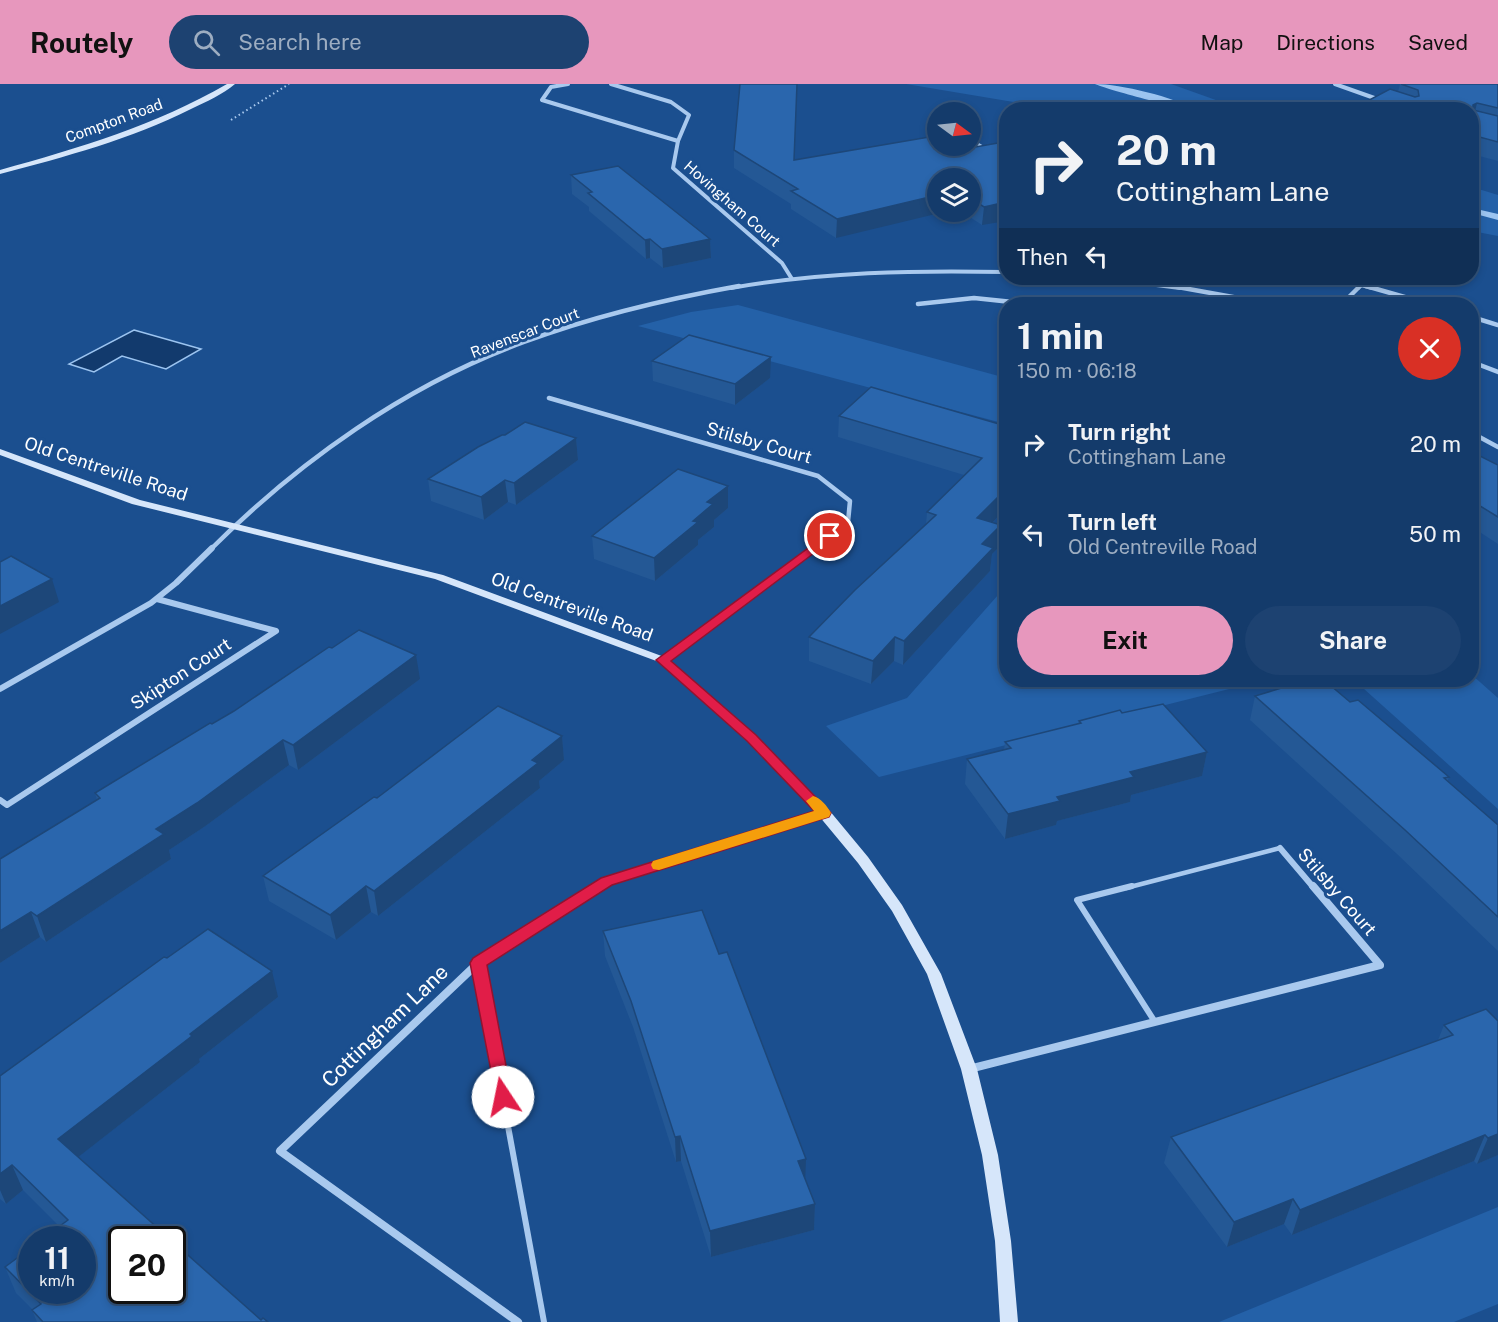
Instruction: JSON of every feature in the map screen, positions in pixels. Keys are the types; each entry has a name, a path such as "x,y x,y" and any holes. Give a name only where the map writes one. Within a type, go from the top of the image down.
{"street":[{"name":"Compton Road","path":"0,172 140,128 194,105 231,84"},
{"name":"Hovingham Court","path":"568,84 551,87 542,100 678,141"},
{"name":"Hovingham Court","path":"612,84 671,102 689,115 678,141 672,168 782,263 792,279"},
{"path":"1335,84 1381,101"},
{"path":"981,147 988,151"},
{"name":"Ravenscar Court","path":"234,528 302,471 378,415 436,381 502,351 577,324 655,303 792,279 939,270 999,272"},
{"path":"1163,285 1232,297"},
{"path":"1349,297 1361,285 1404,297"},
{"path":"918,304 962,297 999,298"},
{"path":"1479,319 1498,324"},
{"path":"1479,365 1498,372"},
{"name":"Stilsby Court","path":"549,398 818,476 850,501 848,522 663,660"},
{"path":"1479,437 1498,447"},
{"name":"Old Centreville Road","path":"0,452 136,502 439,577 663,660 752,738 824,813 863,860 897,908 934,974 969,1069 990,1155 1003,1241 1009,1322"},
{"path":"0,689 157,599 234,528"},
{"name":"Skipton Court","path":"0,800 7,805 276,631 157,599"},
{"name":"Cottingham Lane","path":"518,1322 280,1151 478,963 606,881 824,813"},
{"name":"Stilsby Court","path":"969,1069 1380,965 1280,848"}],"lane":[{"name":"Stilsby Court","path":"1155,1022 1077,900 1280,848"},
{"path":"478,963 544,1322"}],"shaded area":[{"path":"906,84 1171,84 1221,102 1013,102"},
{"path":"1479,189 1498,195 1498,236 1479,232"},
{"path":"738,305 999,376 999,422 638,326 691,312"},
{"path":"134,330 201,349 166,369 122,356 94,372 69,364"},
{"path":"999,594 999,687 1237,687 879,777 826,726 907,698"},
{"path":"1479,681 1498,698 1498,809 1362,687 1479,687"},
{"path":"1498,1207 1498,1304 1454,1322 1219,1322"}],"building":[{"path":"740,84 797,84 794,160 927,137 927,156 981,156 981,146 999,144 999,204 984,207 981,205 981,168 927,168 927,198 837,219 791,191 798,189 734,150"},
{"path":"1401,84 1498,84 1498,108 1479,102 1365,102 1390,89 1415,97 1419,96 1418,90"},
{"path":"1479,111 1498,116 1498,142 1479,137"},
{"path":"618,166 710,239 662,249 650,239 645,240 588,193 592,192 571,175"},
{"path":"689,335 771,357 735,384 652,361"},
{"path":"871,387 999,424 999,496 977,518 999,524 982,544 993,548 904,641 895,637 873,661 809,637 855,590 936,515 927,512 982,458 839,416"},
{"path":"525,422 576,438 514,483 505,480 481,497 428,479 478,447 505,435"},
{"path":"1479,456 1498,465 1498,517 1479,505"},
{"path":"678,469 728,486 707,502 713,504 693,521 698,522 654,558 592,536"},
{"path":"11,556 52,579 0,606 0,562"},
{"path":"359,630 416,655 293,745 283,740 197,803 156,829 164,834 37,916 31,912 0,931 0,859 100,798 95,793 210,723 234,711 329,647 332,648"},
{"path":"1285,687 1332,687 1350,702 1358,700 1449,777 1444,778 1498,825 1498,917 1405,830 1255,696"},
{"path":"1163,704 1207,752 1130,772 1134,777 1057,797 1060,801 1008,814 967,759 1011,748 1005,742 1081,723 1079,721 1120,710 1122,713"},
{"path":"498,706 562,736 532,760 538,763 374,891 366,886 330,915 263,876 374,797 377,798"},
{"path":"702,910 719,954 727,952 806,1159 798,1161 815,1204 710,1231 680,1136 675,1137 631,1001 603,931"},
{"path":"208,929 272,971 58,1139 155,1226 108,1226 108,1304 186,1304 186,1253 261,1320 263,1318 268,1322 43,1322 32,1310 41,1304 96,1304 96,1226 60,1226 68,1220 12,1165 0,1174 0,1076 164,957 167,958"},
{"path":"1486,1009 1498,1021 1498,1134 1488,1138 1485,1135 1300,1210 1293,1199 1234,1222 1171,1137 1453,1035 1444,1025"},
{"path":"18,1257 18,1280 5,1267"}],"waterway":[{"path":"1099,84 1173,102"},
{"path":"1479,213 1498,217"}],"slow traffic":[{"path":"659,865 824,813 813,801"}],"route":[{"path":"503,1097 478,963 606,881 824,813 752,738 663,660 830,536"}]}
